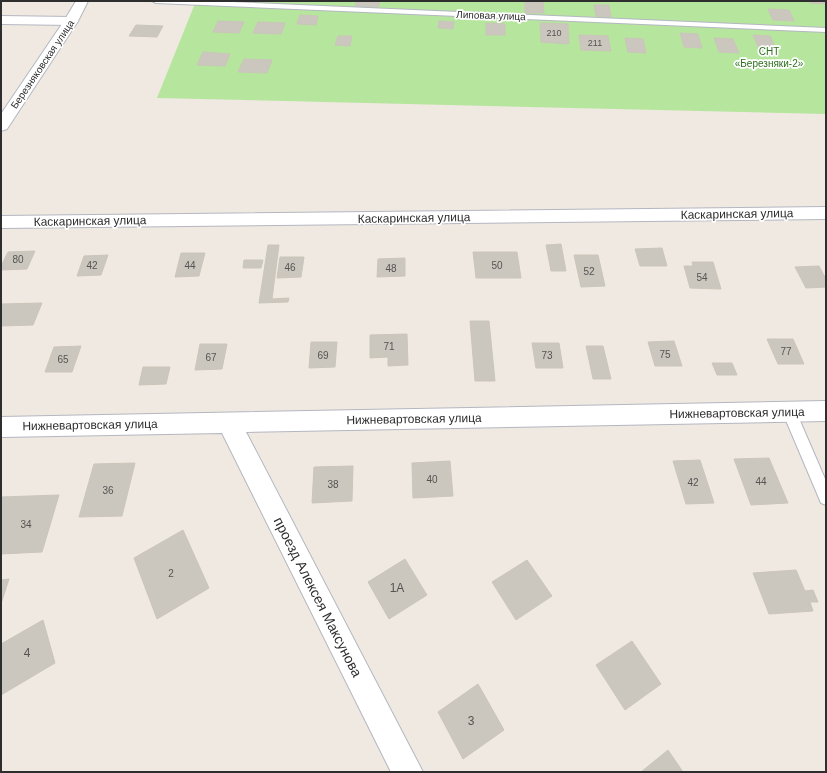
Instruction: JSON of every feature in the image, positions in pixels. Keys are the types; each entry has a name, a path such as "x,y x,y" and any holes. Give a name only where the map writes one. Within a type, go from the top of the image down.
{"street":[{"name":"Березняковская улица","path":"1,126 71,21 82,1"},
{"path":"1,20 71,21"},
{"name":"Каскаринская улица","path":"1,222 826,213"},
{"name":"Нижневартовская улица","path":"1,427 826,411"},
{"name":"проезд Алексея Максунова","path":"229,423 406,772"}],"lane":[{"name":"Липовая улица","path":"156,1 826,30"},
{"path":"789,412 826,498"}],"green space":[{"name":"СНТ «Березняки-2»","path":"196,1 826,1 826,114 157,98"}],"building":[{"path":"357,1 380,1 378,7 355,6"},
{"path":"525,1 543,2 544,13 525,13"},
{"path":"809,1 826,1 826,4 810,3"},
{"path":"594,5 609,5 611,17 596,16"},
{"path":"768,9 789,10 794,21 773,20"},
{"path":"300,15 318,16 316,25 297,24"},
{"path":"218,21 244,22 239,33 213,32"},
{"path":"439,21 454,22 453,29 438,28"},
{"path":"258,22 285,23 281,34 253,33"},
{"path":"486,23 505,24 505,35 486,35"},
{"path":"540,23 568,24 569,44 541,42"},
{"path":"136,25 163,26 157,37 129,36"},
{"path":"680,33 698,34 702,48 684,47"},
{"path":"579,35 608,36 611,51 581,50"},
{"path":"753,35 770,36 776,49 759,49"},
{"path":"338,36 352,36 350,46 335,45"},
{"path":"625,38 643,39 646,53 628,52"},
{"path":"714,38 733,39 739,53 719,52"},
{"path":"203,52 230,54 225,66 197,65"},
{"path":"244,59 272,60 267,73 238,72"},
{"path":"561,244 566,271 551,271 546,245"},
{"path":"268,245 279,245 272,299 289,298 288,302 259,303"},
{"path":"662,248 667,266 640,266 635,249"},
{"path":"35,251 27,269 1,270 1,266 8,252"},
{"path":"473,252 517,252 521,278 476,278"},
{"path":"181,253 205,253 199,276 175,277"},
{"path":"108,255 101,275 77,276 84,256"},
{"path":"574,255 598,255 605,286 581,287"},
{"path":"280,257 304,257 301,277 277,278"},
{"path":"405,258 405,276 377,277 378,259"},
{"path":"244,260 263,260 261,268 243,268"},
{"path":"692,262 713,262 721,289 690,288 684,266 693,266"},
{"path":"819,266 826,279 826,287 806,288 795,267"},
{"path":"42,303 33,325 1,326 1,304"},
{"path":"470,321 489,321 495,381 475,381"},
{"path":"407,334 408,365 388,366 388,357 370,358 370,335"},
{"path":"767,339 793,339 804,364 778,364"},
{"path":"674,341 682,366 655,366 648,342"},
{"path":"311,342 337,342 335,367 309,368"},
{"path":"532,343 559,343 563,368 536,368"},
{"path":"200,344 227,344 222,369 195,370"},
{"path":"81,346 72,372 45,372 54,347"},
{"path":"586,346 603,346 611,379 593,379"},
{"path":"712,363 732,363 737,375 717,375"},
{"path":"143,367 170,367 166,384 139,385"},
{"path":"769,458 788,503 751,505 734,459"},
{"path":"700,460 714,503 686,504 673,461"},
{"path":"450,461 453,496 413,498 412,463"},
{"path":"135,463 122,516 79,517 94,464"},
{"path":"353,466 352,501 312,503 314,467"},
{"path":"59,495 42,552 1,554 1,497"},
{"path":"183,530 209,588 157,619 134,558"},
{"path":"405,559 427,595 389,619 368,582"},
{"path":"527,560 552,596 516,620 492,582"},
{"path":"796,570 805,591 813,590 818,602 810,602 813,611 769,614 753,573"},
{"path":"9,579 1,604 1,580"},
{"path":"43,620 55,663 1,695 1,644"},
{"path":"632,641 661,684 625,710 596,665"},
{"path":"478,684 504,730 463,759 438,712"},
{"path":"668,750 683,772 641,772"}]}
